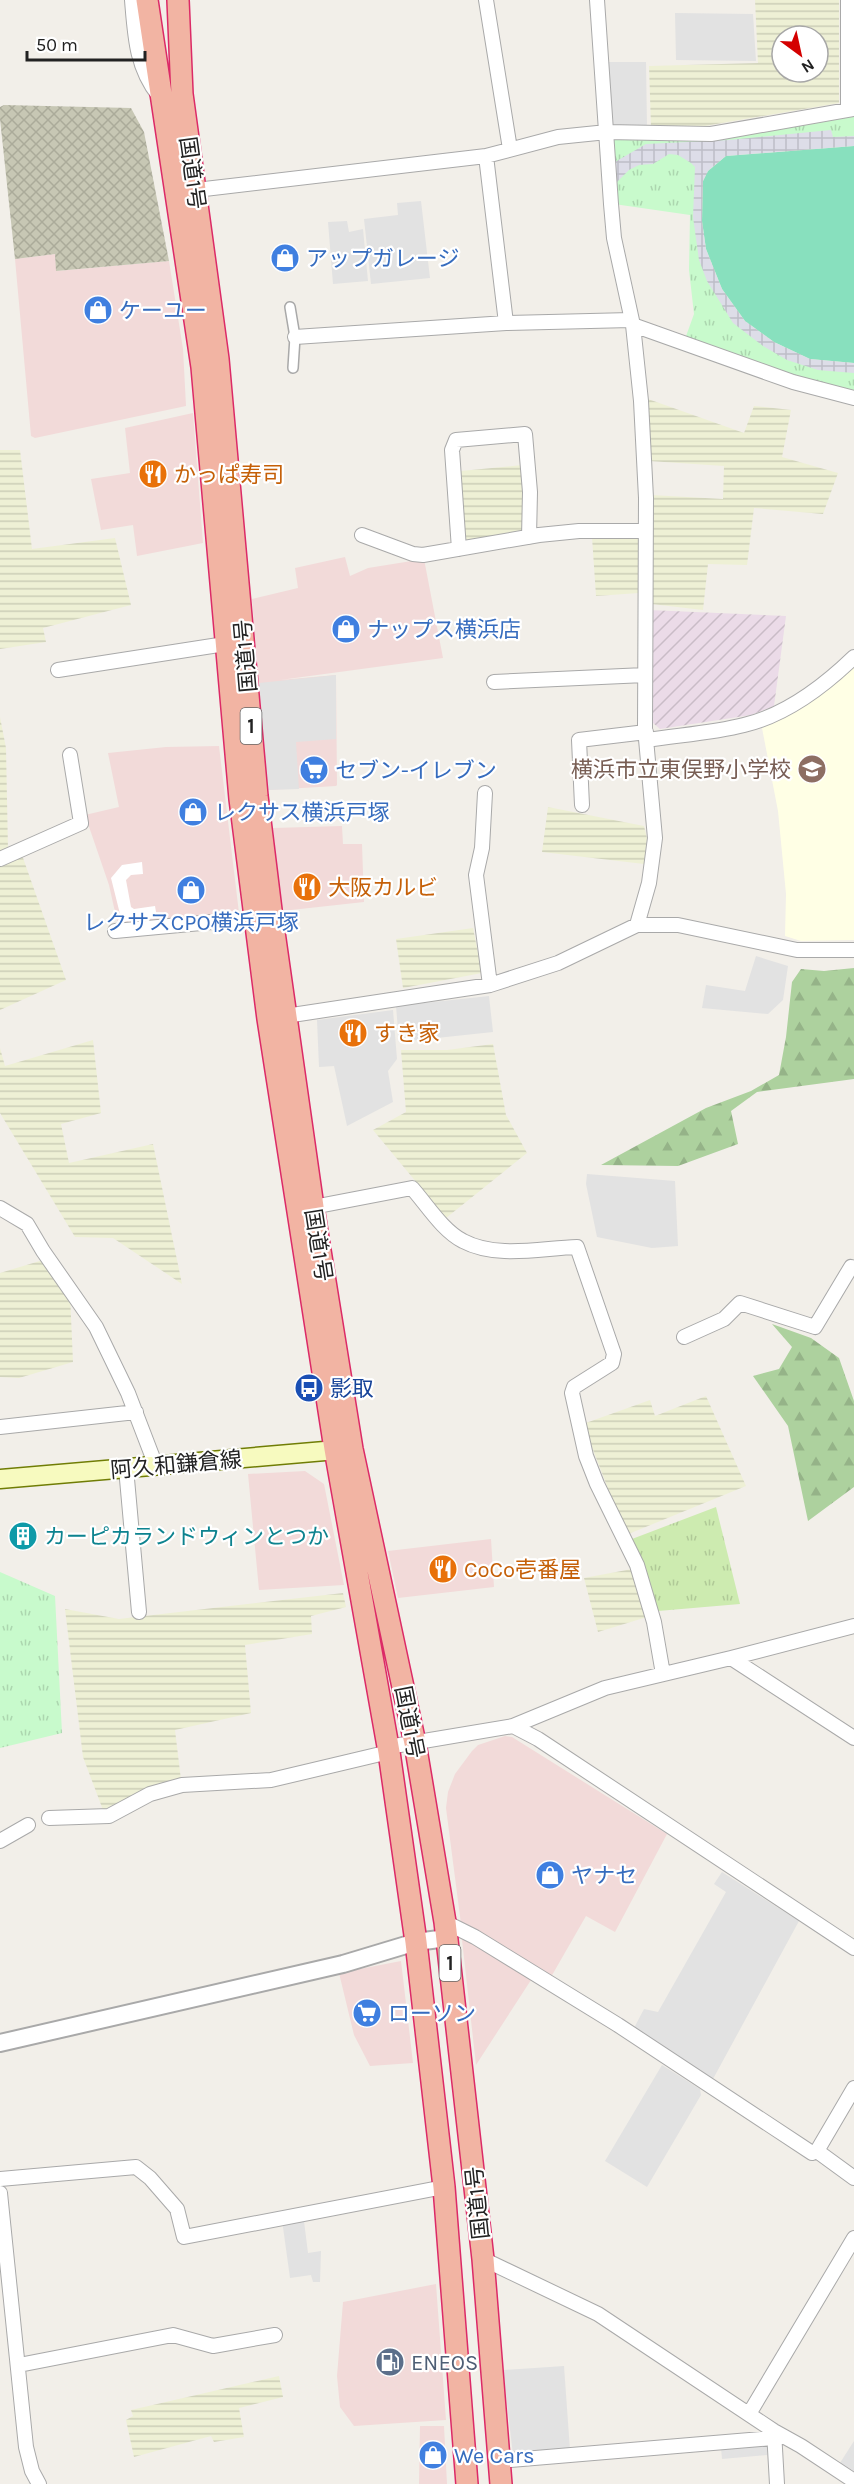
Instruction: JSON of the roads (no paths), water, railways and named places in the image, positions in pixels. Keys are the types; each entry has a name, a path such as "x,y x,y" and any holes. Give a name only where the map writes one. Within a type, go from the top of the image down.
{"highway":[{"name":"国道1号","path":"147,0 202,368 225,644 240,799 255,918 277,1018 313,1207 343,1449 415,1743 446,1930 483,2259 501,2484"},
{"name":"1","path":"161,0 162,100"},
{"name":"国道1号","path":"178,0 182,94 222,391 277,1018 417,1942 444,2187 466,2484"}],"main road":[{"name":"阿久和鎌倉線","path":"0,1479 343,1449"}],"street":[{"path":"132,0 136,50 140,65 149,84 162,100"},
{"path":"486,0 510,149"},
{"path":"597,0 614,238 632,323 641,401 646,498 645,675 647,736 656,838 655,856 637,925"},
{"path":"196,190 486,156 558,137 607,132 711,134 851,110 848,0"},
{"path":"486,156 506,323"},
{"path":"291,307 295,337 293,368"},
{"path":"295,337 506,323 632,323 793,382 854,398"},
{"path":"459,549 452,450 456,440 525,434 530,492 529,537"},
{"path":"362,535 413,554 434,554 529,537 579,531 645,531"},
{"path":"58,670 225,644"},
{"path":"582,805 579,740 647,736 744,725 783,710 838,672 854,657"},
{"path":"494,682 645,675"},
{"path":"0,859 81,823 70,755"},
{"path":"485,794 482,848 476,875 490,985"},
{"path":"115,931 255,918"},
{"path":"277,1018 490,985 558,963 637,925 678,925 797,950 854,950"},
{"path":"313,1207 412,1188 442,1224 463,1241 506,1252 577,1247 614,1354 612,1362 574,1388 572,1393 578,1427 597,1484 637,1565 654,1622 663,1674"},
{"path":"0,1208 27,1224 96,1327 136,1412 156,1466"},
{"path":"684,1337 724,1319 740,1304 815,1327 851,1267 854,1268"},
{"path":"0,1427 136,1412"},
{"path":"126,1468 139,1612"},
{"path":"49,1818 109,1816 150,1794 182,1785 271,1780 415,1743 513,1726 605,1688 854,1626"},
{"path":"730,1658 854,1738"},
{"path":"513,1726 538,1739 854,1948"},
{"path":"0,1841 28,1825"},
{"path":"0,2043 343,1964 417,1942 446,1930 475,1937 618,2025 812,2152 817,2151 854,2178"},
{"path":"817,2151 854,2088"},
{"path":"0,2179 136,2167 166,2195 177,2209 184,2236 444,2187"},
{"path":"0,2193 5,2276 19,2365 26,2447 32,2471 39,2484"},
{"path":"749,2414 854,2238"},
{"path":"483,2259 598,2314 749,2414 774,2435 801,2446 854,2481"},
{"path":"19,2365 173,2335 213,2346 275,2334"},
{"path":"500,2461 774,2435"},
{"path":"774,2435 777,2484"}],"place":[{"name":"アップガレージ","path":"285,258"},
{"name":"ケーユー","path":"98,310"},
{"name":"かっぱ寿司","path":"153,474"},
{"name":"ナップス横浜店","path":"346,629"},
{"name":"横浜市立東俣野小学校","path":"812,769"},
{"name":"セブン-イレブン","path":"314,770"},
{"name":"レクサス横浜戸塚","path":"193,812"},
{"name":"大阪カルビ","path":"307,887"},
{"name":"レクサスCPO横浜戸塚","path":"191,890"},
{"name":"すき家","path":"353,1033"},
{"name":"影取","path":"309,1388"},
{"name":"カーピカランドウィンとつか","path":"23,1536"},
{"name":"CoCo壱番屋","path":"443,1569"},
{"name":"ヤナセ","path":"550,1875"},
{"name":"ローソン","path":"367,2013"},
{"name":"ENEOS","path":"390,2362"},
{"name":"We Cars","path":"433,2455"}]}
